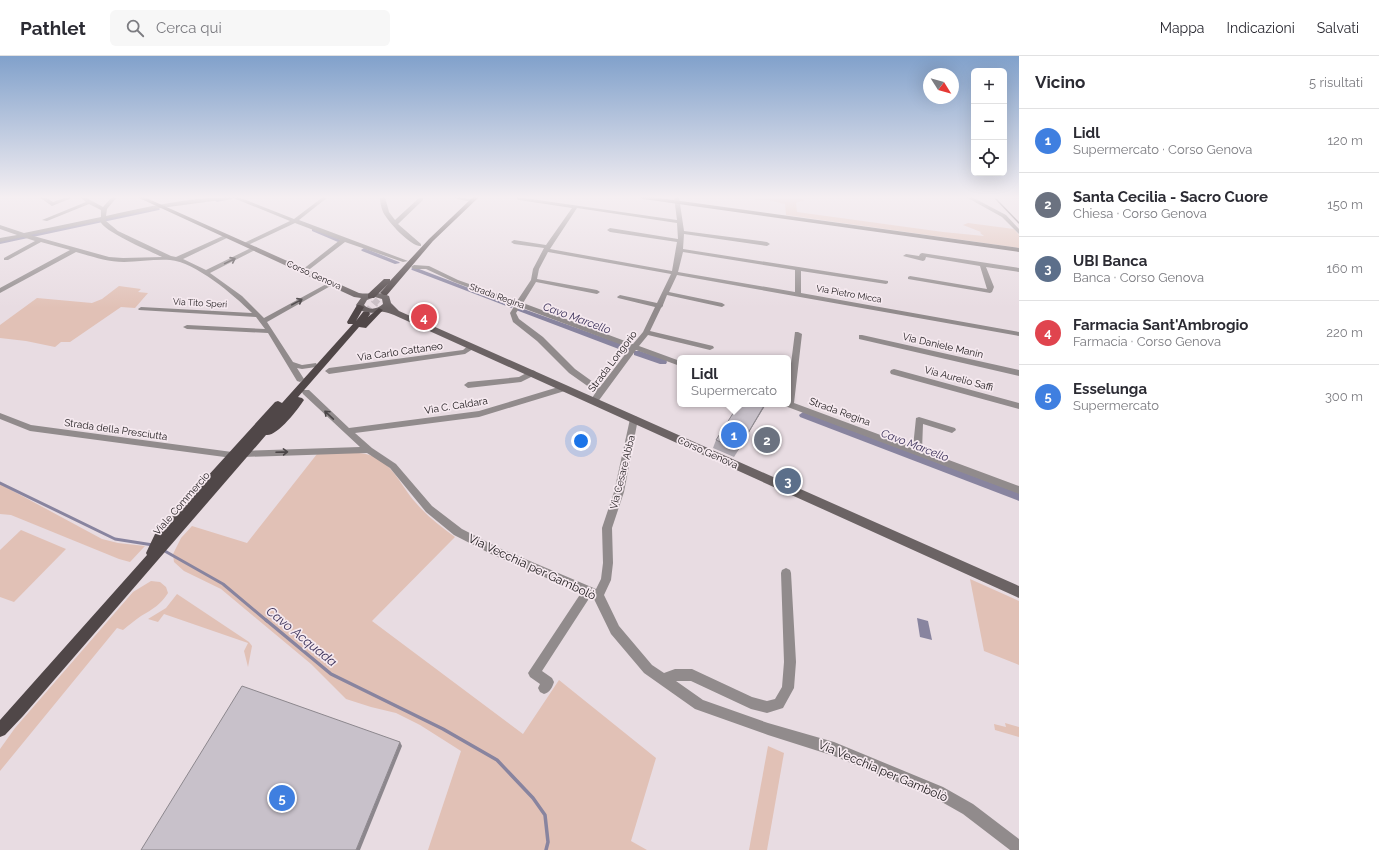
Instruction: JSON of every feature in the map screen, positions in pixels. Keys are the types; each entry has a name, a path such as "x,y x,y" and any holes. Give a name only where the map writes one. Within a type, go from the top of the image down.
{"main road":[{"name":"Corso Genova","path":"223,234 332,283 364,301 381,296 384,303 397,313 1019,592"},
{"path":"163,538 232,455 353,320 364,301 383,286 420,245 436,234"},
{"path":"384,303 437,234"},
{"path":"243,454 280,423 435,243 438,234"},
{"path":"914,234 1015,249"},
{"name":"Corso Genova","path":"364,301 366,310 384,303"},
{"name":"Viale Commercio","path":"0,730 152,556 163,538 243,454 364,301"},
{"name":"Viale Commercio","path":"0,735 18,711"}],"street":[{"path":"21,234 109,258 123,260 174,259 227,236"},
{"path":"0,240 36,234"},
{"path":"120,234 205,273 238,297 263,321 300,379"},
{"path":"246,244 267,234"},
{"path":"330,234 405,261"},
{"path":"406,234 420,245"},
{"path":"559,234 536,269 534,280 513,312 516,320 540,339 572,371 601,392"},
{"path":"636,234 680,241"},
{"name":"Strada Longorio","path":"594,401 636,348 660,306 676,272 680,250 681,234"},
{"path":"696,234 767,244"},
{"path":"0,245 27,236"},
{"path":"6,259 41,240"},
{"path":"304,271 344,240"},
{"name":"Via Pietro Micca","path":"514,242 1019,334"},
{"path":"205,273 255,248"},
{"path":"0,291 76,249"},
{"path":"680,250 886,282"},
{"path":"906,256 923,259 922,254 1019,270"},
{"name":"Strada Regina","path":"421,259 427,267"},
{"path":"910,278 990,291 991,287 982,264"},
{"name":"Strada Regina","path":"414,267 427,267 456,281 677,363"},
{"path":"798,268 798,294"},
{"path":"534,280 597,292"},
{"path":"263,321 332,283"},
{"path":"665,293 722,304"},
{"path":"620,297 660,306"},
{"name":"Via Tito Speri","path":"141,309 258,315"},
{"path":"187,328 269,331"},
{"name":"Strada Longorio","path":"646,332 710,348"},
{"path":"791,388 798,334"},
{"name":"Via Daniele Manin","path":"862,337 1019,373"},
{"name":"Via Carlo Cattaneo","path":"329,371 465,352 472,346"},
{"path":"291,364 302,367 313,365"},
{"name":"Via Aurelio Saffi","path":"894,372 1019,406"},
{"path":"468,385 521,379 532,373"},
{"name":"Via C. Caldara","path":"347,431 479,414 565,388"},
{"name":"Via Vecchia per Gambolò","path":"306,392 369,450 393,466 429,509 458,532 496,551 593,593 615,630 648,669 698,705 768,729 834,748 938,792 968,809 1019,848"},
{"name":"Strada Regina","path":"791,405 1019,490"},
{"name":"Strada della Presciutta","path":"0,416 30,428 232,455"},
{"name":"Via Cesare Abba","path":"544,688 548,682 534,673 593,593 606,580 608,563 607,528 619,492 634,419"},
{"path":"917,452 919,420 952,430"},
{"path":"243,454 369,450"},
{"path":"662,680 675,675 692,675 751,703 766,707 779,704 788,688 790,662 786,573"}],"shaded area":[{"path":"921,234 964,234 984,236 981,234 1018,234 1019,248"},
{"path":"119,286 141,289 138,292 148,293 135,308 121,307 70,342 61,342 55,347 26,341 0,338 0,325 37,298 92,303 102,299"},
{"path":"355,453 375,457 383,462 395,474 410,496 425,512 455,537 372,621 523,734 559,680 656,758 631,841 647,850 428,850 461,751 420,725 396,713 346,699 311,664 221,589 184,571 174,562 173,554 181,538 192,526 247,543 317,454"},
{"path":"0,484 102,539 118,543 145,546 130,562 119,559 11,515 0,514"},
{"path":"21,530 66,549 14,602 0,597 0,550"},
{"path":"970,579 1019,601 1019,665 984,651"},
{"path":"151,581 160,582 166,587 168,593 162,601 123,630 117,628 0,771 0,749 15,728 133,592"},
{"path":"177,594 249,642 252,646 248,667 244,651 248,643 164,614 158,622 148,619 166,608"},
{"path":"917,618 928,621 932,640 920,637"},
{"path":"1005,723 1019,727 1019,737 995,730 994,724 1006,727"},
{"path":"768,746 784,753 767,850 749,850"}],"building":[{"path":"737,407 763,407 738,450 716,440"},
{"path":"242,686 400,742 356,850 141,850"}],"waterway":[{"path":"0,242 38,234"},
{"name":"Cavo Marcello","path":"324,234 340,241"},
{"name":"Cavo Marcello","path":"364,250 397,263"},
{"name":"Cavo Marcello","path":"414,269 511,306"},
{"name":"Cavo Marcello","path":"518,309 627,349"},
{"name":"Cavo Marcello","path":"637,353 663,362"},
{"name":"Cavo Marcello","path":"803,415 1019,497"},
{"name":"Cavo Acquada","path":"0,483 115,539 153,545"},
{"name":"Cavo Acquada","path":"163,550 223,584 267,621"},
{"name":"Cavo Acquada","path":"266,620 331,674 443,729 497,760 533,798 545,815 548,842 546,850"}],"tunnel":[{"path":"374,304 384,293"},
{"path":"366,314 375,303"}],"place":[{"name":"Farmacia Sant'Ambrogio","path":"424,317"},
{"name":"Lidl","path":"734,435"},
{"name":"Santa Cecilia - Sacro Cuore","path":"767,440"},
{"name":"UBI Banca","path":"788,481"},
{"name":"Esselunga","path":"282,798"}]}
